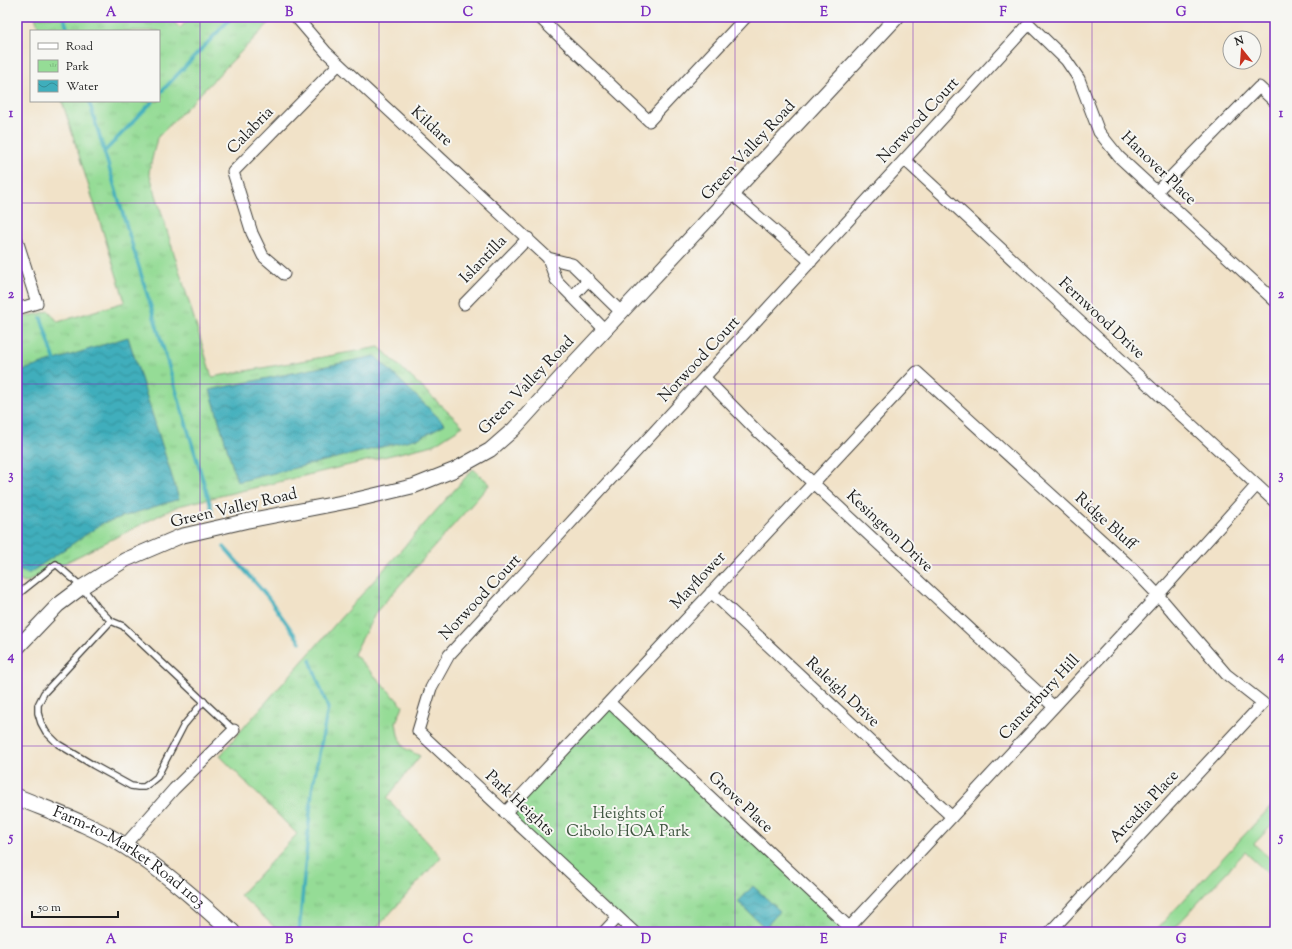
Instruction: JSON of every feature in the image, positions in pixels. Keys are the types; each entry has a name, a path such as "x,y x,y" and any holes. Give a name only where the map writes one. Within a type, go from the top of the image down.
{"main road":[{"name":"Farm-to-Market Road 1103","path":"17,797 68,818 124,846 159,870 226,929"}],"street":[{"name":"Kildare","path":"296,17 326,52 548,258 556,280 604,330"},
{"path":"539,17 649,121 746,17"},
{"name":"Green Valley Road","path":"17,648 58,605 82,587 125,560 181,536 246,521 355,500 414,486 454,470 490,450 514,429 604,330 897,17"},
{"name":"Norwood Court","path":"418,731 431,688 449,655 1029,24"},
{"name":"Hanover Place","path":"1029,24 1066,60 1079,79 1098,132 1118,157 1157,191 1275,301"},
{"name":"Calabria","path":"284,274 263,256 252,233 233,172 339,64"},
{"path":"1157,191 1258,87 1275,102"},
{"name":"Fernwood Drive","path":"905,160 1275,502"},
{"path":"732,194 811,262"},
{"name":"Islantilla","path":"464,304 528,238"},
{"path":"17,240 37,303 17,309"},
{"path":"548,258 572,264 621,312"},
{"path":"572,298 589,279"},
{"name":"Mayflower","path":"505,813 916,372"},
{"name":"Ridge Bluff","path":"916,372 1133,569 1158,595 1226,674 1263,703"},
{"name":"Kesington Drive","path":"705,378 755,429 1054,707"},
{"name":"Canterbury Hill","path":"847,930 1158,595 1257,485"},
{"name":"Raleigh Drive","path":"711,592 952,817"},
{"name":"Grove Place","path":"609,702 847,930"},
{"name":"Arcadia Place","path":"1050,932 1263,703"},
{"path":"124,846 174,789 234,730"},
{"name":"Park Heights","path":"418,731 618,917 632,932"},
{"path":"604,932 618,917"}],"lane":[{"path":"17,595 56,564 82,587 97,608 111,621 123,626 234,730"},
{"path":"111,621 44,693 38,705 38,713 41,724 46,732 58,744 131,786 144,787 158,777 184,725 204,701"}],"green space":[{"path":"35,17 169,17 180,28 191,17 275,17 157,138 149,172 212,377 379,347 463,426 433,445 178,506 25,583 17,579 17,319 49,311 58,322 125,302 62,102 160,102 160,30 40,30"},
{"path":"473,469 490,484 376,612 354,654 403,706 396,722 398,735 404,748 420,756 387,798 441,857 373,932 280,932 240,895 297,834 220,756"},
{"name":"Heights of Cibolo HOA Park","path":"609,702 849,927 845,932 635,932 505,813"},
{"path":"1275,802 1275,822 1254,844 1275,863 1275,880 1245,852 1171,932 1154,932"}],"water":[{"path":"128,337 179,499 103,523 28,574 17,569 17,372"},
{"path":"375,356 445,424 419,438 237,482 210,390"},
{"path":"753,886 780,911 765,928 738,902"}],"waterway":[{"path":"64,17 68,30"},
{"path":"160,93 232,17"},
{"path":"89,102 212,510"},
{"path":"104,152 152,102"},
{"path":"41,318 56,364"},
{"path":"224,547 267,596 300,642"},
{"path":"299,932 312,790 328,708 310,660"}]}
